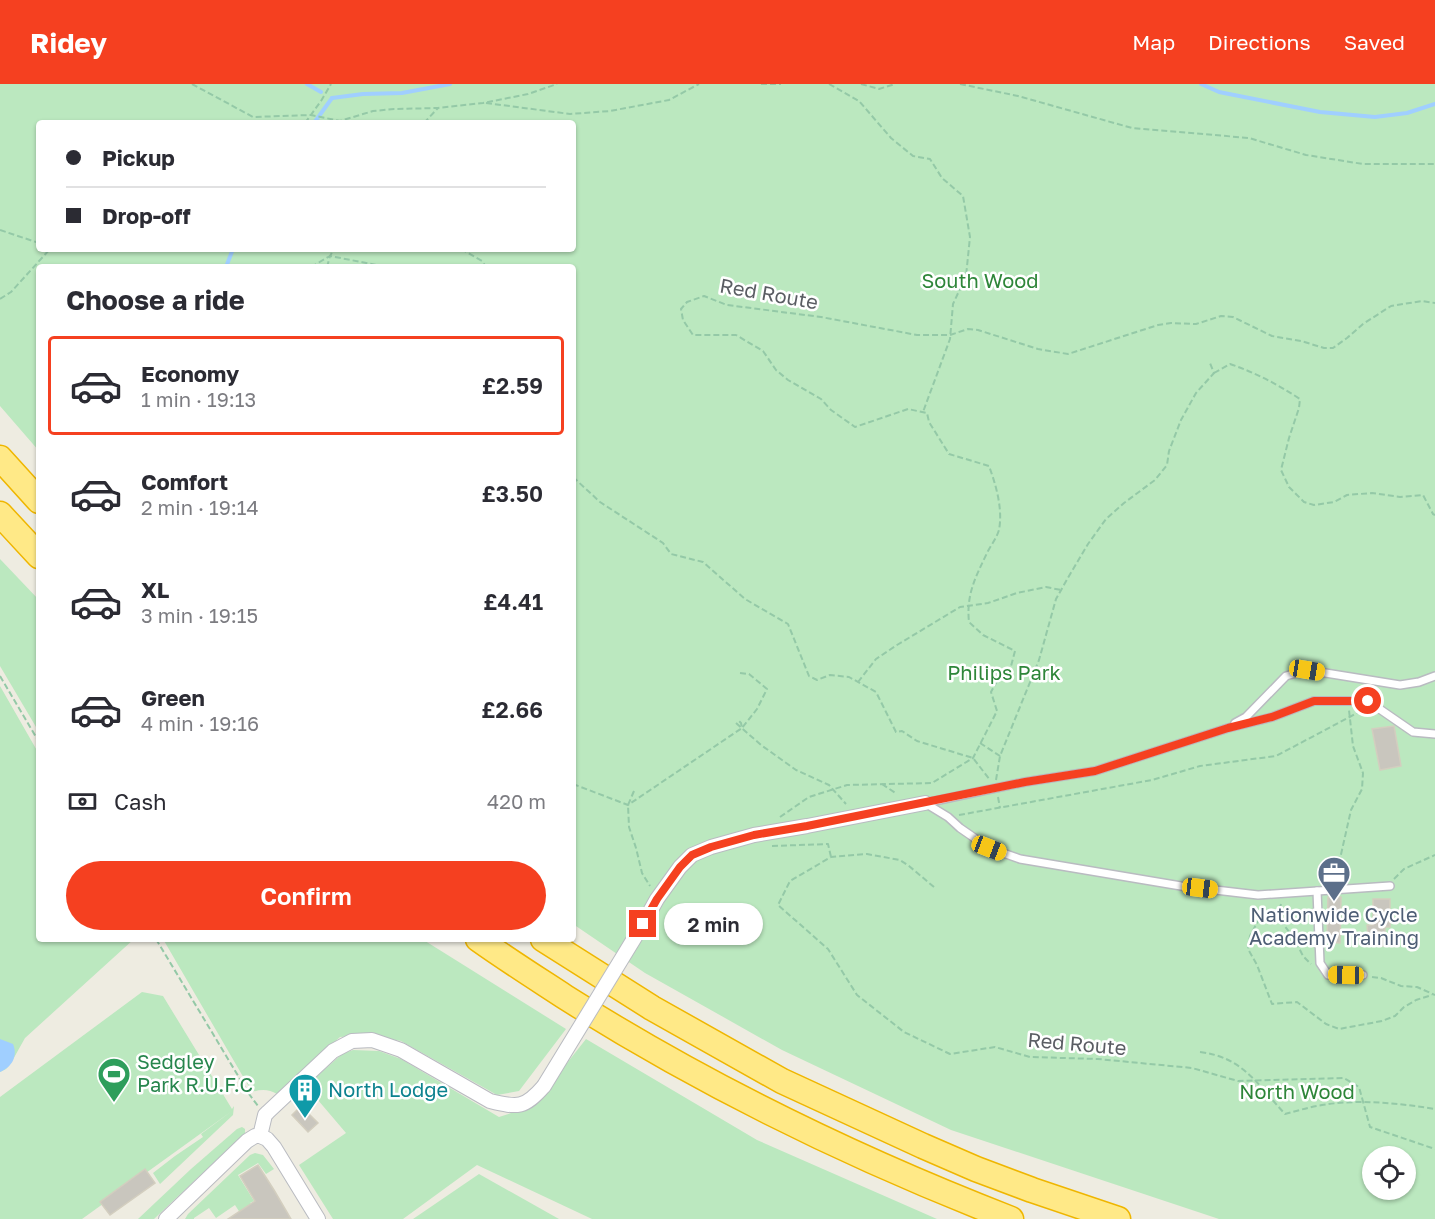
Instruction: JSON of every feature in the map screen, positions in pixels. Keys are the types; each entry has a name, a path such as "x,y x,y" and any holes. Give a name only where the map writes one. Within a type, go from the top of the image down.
{"highway":[{"path":"0,458 36,498"},
{"path":"0,514 36,553"},
{"path":"482,942 622,1033 774,1115 938,1191 1011,1219"},
{"path":"548,942 652,1008 782,1081 976,1169 1118,1219"}],"street":[{"path":"260,1136 265,1115 281,1099 333,1051 358,1040 372,1040 401,1050 490,1101 513,1106 522,1105 533,1098 544,1086 657,899 680,867 692,855 754,835 925,802"},
{"path":"166,1219 255,1136 267,1139 274,1147 318,1219"}],"lane":[{"path":"1228,728 1246,717 1286,676 1307,670 1400,685 1419,682 1435,676"},
{"path":"925,802 1095,771 1228,728 1272,717 1314,701 1368,701 1413,732 1435,734"},
{"path":"925,802 989,848 1020,859 1181,886 1258,895 1390,886"},
{"path":"1317,891 1320,963 1328,975 1363,975"}],"path":[{"path":"192,84 253,117 310,115 332,120"},
{"path":"307,120 331,84"},
{"path":"346,120 373,111 483,103 528,94 557,84"},
{"path":"483,103 570,114 610,111 669,100 699,84"},
{"path":"761,84 781,84"},
{"path":"829,84 859,101 891,138 913,156 930,159 942,178 963,196 970,237 966,276 953,304 950,339 923,412 927,413 928,422 949,454 989,466 997,488 1000,518 998,531 975,578 969,605 969,622 983,635 1015,651 1010,670 997,681 991,692 997,711 973,758 932,783 847,784 809,797 776,820 769,846 828,844 831,856"},
{"path":"861,84 879,89 895,84"},
{"path":"960,84 1018,96 1132,128 1249,138 1306,155 1363,164 1435,164"},
{"path":"427,120 438,108"},
{"path":"0,230 36,242"},
{"path":"36,264 47,252"},
{"path":"328,264 332,252"},
{"path":"466,252 484,264"},
{"path":"316,264 330,256 371,264"},
{"path":"0,299 11,292 36,264"},
{"name":"Red Route","path":"923,412 908,410 855,427 831,410 821,399 788,381 776,370 763,351 736,335 693,335 683,320 681,309 687,302 704,296 727,305 821,317 917,335 950,335 968,329 978,330 1038,349 1068,354 1158,325 1196,324 1221,316 1233,317 1272,336 1333,348 1362,324 1391,306 1422,301 1435,303"},
{"path":"1210,363 1214,373"},
{"path":"576,480 600,502 663,543 672,554 703,562 745,599 788,624 810,676 817,680 831,675 849,676 876,692 896,732 902,730 917,741 973,758 996,787 1000,756 1039,660 1056,599 1088,544 1106,519 1124,502 1155,480 1167,465 1169,451 1181,420 1196,393 1214,373 1230,364 1255,372 1300,399 1281,470 1288,487 1304,502 1314,505 1334,502 1347,495 1372,493 1400,497 1423,495 1435,515"},
{"path":"858,682 876,659 960,607 988,603 1017,593 1046,587 1061,591"},
{"path":"628,805 742,728 757,709 767,689 748,674 740,673"},
{"path":"0,676 36,737"},
{"path":"1335,884 1351,810 1362,789 1363,772 1353,746 1349,718 1350,701"},
{"path":"948,817 1152,780 1200,766 1276,756 1359,712"},
{"path":"738,722 761,745 796,770 829,785 856,816"},
{"path":"980,743 1000,756"},
{"path":"576,785 628,805"},
{"path":"634,791 628,805 629,827 642,873 657,899"},
{"path":"998,802 1000,808"},
{"name":"Red Route","path":"934,887 900,860 867,854 831,856 789,881 778,904 828,949 857,995 904,1032 950,1054 995,1047 1030,1057 1098,1059 1192,1068 1238,1081 1344,1078 1359,1087 1370,1127 1435,1149"},
{"path":"1390,886 1404,869 1435,855"},
{"path":"1286,893 1279,910 1280,920 1294,938 1303,956 1318,971 1328,975"},
{"path":"1279,910 1258,921 1250,936 1248,949 1257,965 1272,1004 1297,1002 1326,1024 1339,1029 1382,1021 1395,1016 1416,1000 1434,995"},
{"path":"158,942 249,1094 265,1115"},
{"path":"1363,975 1381,978 1401,986 1417,987 1434,995"},
{"path":"1200,1052 1215,1054 1239,1065 1285,1114 1322,1105 1363,1102 1392,1103 1435,1109"}],"green space":[{"name":"Philips Park","path":"0,84 1435,84 1435,1219 1219,1219 951,1130 782,1050 645,973 576,926 576,264 36,264 36,448 0,406"},
{"path":"0,559 36,597 36,727 0,666"},
{"path":"0,686 36,749 36,942 131,942 25,1038 11,1063 0,1072"},
{"path":"165,942 427,942 566,1029 519,1091 497,1095 401,1041 369,1035 340,1037 277,1094 265,1090 252,1092"},
{"name":"Sedgley Park R.U.F.C","path":"142,992 163,996 232,1109 234,1106 233,1115 160,1184 153,1173 203,1137 201,1134 232,1111 82,1219 0,1219 0,1097"},
{"path":"586,1039 757,1140 937,1219 592,1219 477,1165 403,1219 333,1219 299,1165 346,1133 306,1086 342,1054 353,1050 379,1051 401,1059 499,1117 533,1106"},
{"path":"242,1127 245,1133 154,1219 138,1219 191,1169"},
{"path":"255,1153 263,1155 274,1169 266,1174 258,1163 238,1175 254,1201 250,1203 259,1218 244,1219 235,1205 216,1218 209,1208 194,1219 185,1219 250,1155"},
{"path":"479,1174 559,1219 413,1219"}],"water":[{"path":"0,1039 13,1044 15,1053 11,1064 0,1072"}],"building":[{"path":"1394,726 1401,766 1380,770 1372,729"},
{"path":"1328,897 1341,897 1340,943 1327,942"},
{"path":"1373,899 1390,899 1390,927 1385,927 1385,946 1373,946 1373,936 1368,936 1367,925 1373,925"},
{"name":"North Lodge","path":"301,1106 318,1123 308,1132 292,1115"},
{"path":"258,1165 291,1219 228,1219 255,1201 240,1176"},
{"path":"145,1169 155,1183 110,1215 100,1202"}],"waterway":[{"path":"307,84 321,92"},
{"path":"332,98 402,93 450,84"},
{"path":"1201,84 1219,92 1320,112 1375,117 1407,113 1435,104"},
{"path":"316,120 332,98"},
{"path":"227,264 232,252"}],"place":[{"name":"Nationwide Cycle Academy Training","path":"1334,902"},
{"name":"Sedgley Park R.U.F.C","path":"114,1103"},
{"name":"North Lodge","path":"305,1119"}],"route":[{"path":"643,924 657,899 680,867 692,855 711,847 754,835 1025,782 1095,771 1228,728 1272,717 1314,701 1368,701"}],"park label":[{"name":"South Wood","path":"980,281"},
{"name":"North Wood","path":"1297,1092"}]}
